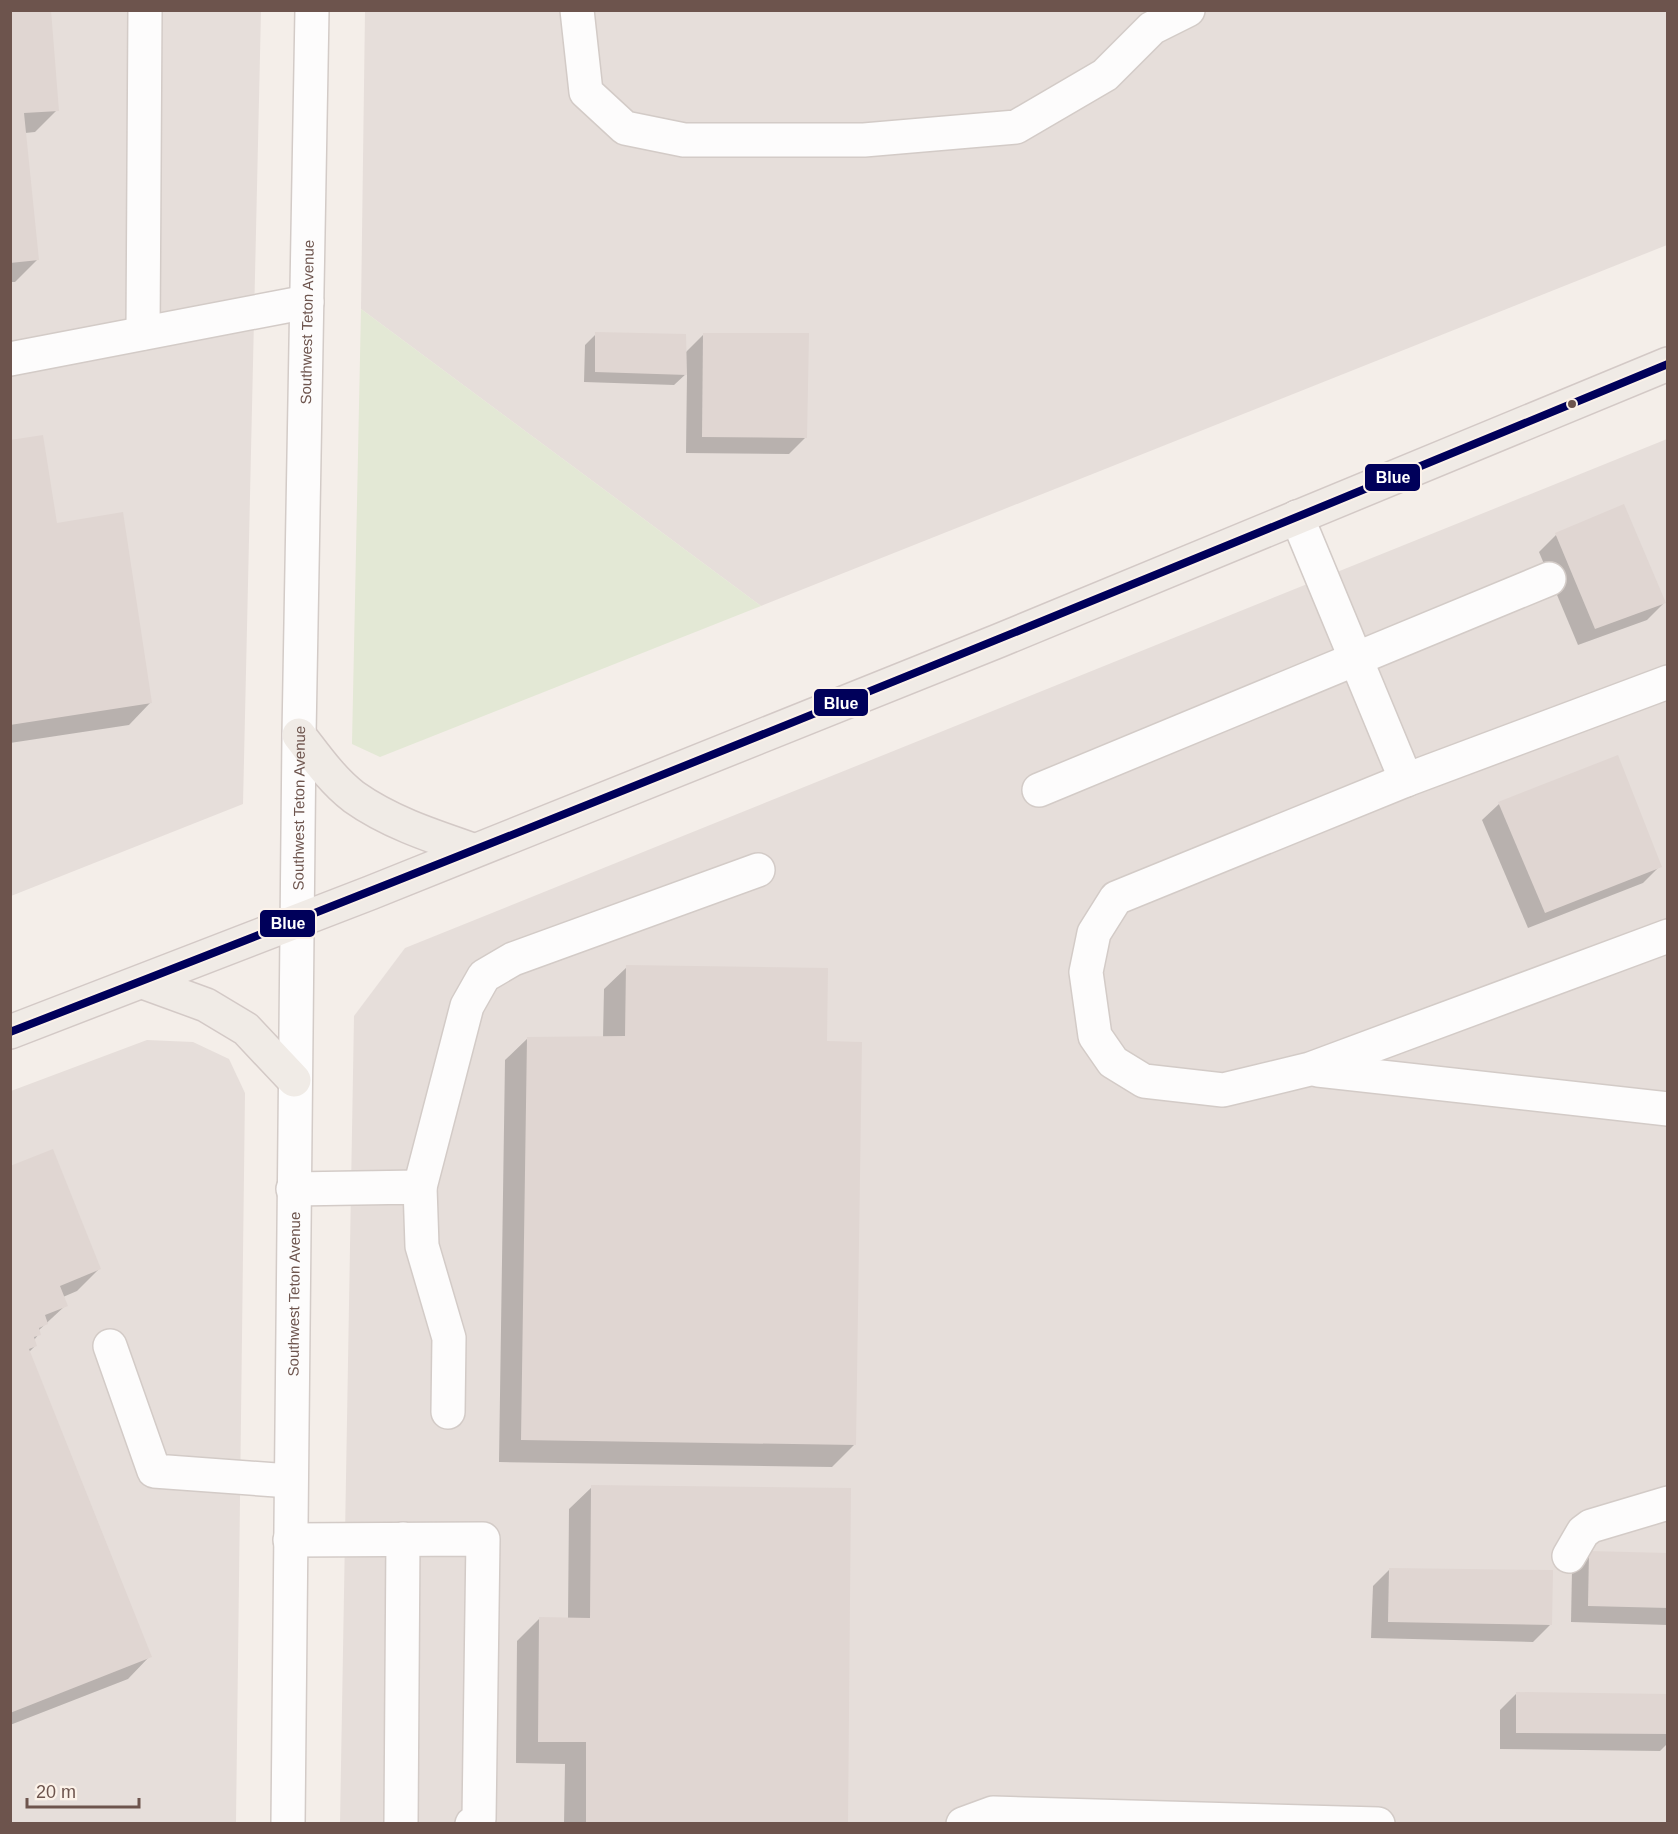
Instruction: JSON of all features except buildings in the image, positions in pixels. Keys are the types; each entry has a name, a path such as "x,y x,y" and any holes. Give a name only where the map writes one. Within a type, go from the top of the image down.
{"main road":[{"path":"10,1032 143,982 998,641 1668,364"},
{"path":"299,735 328,772 354,797 390,818 473,850"},
{"path":"143,982 206,1005 246,1029 294,1080"}],"street":[{"path":"143,333 145,10"},
{"name":"Southwest Teton Avenue","path":"288,1824 294,1080 312,10"},
{"path":"577,10 586,92 625,128 684,140 864,140 1016,127 1105,75 1151,19 1188,10"},
{"path":"10,359 307,302"},
{"path":"1297,517 1406,780"},
{"path":"1039,790 1549,579"},
{"path":"1668,682 1406,780 1116,898 1094,933 1086,972 1095,1036 1113,1062 1144,1082 1223,1090 1310,1069 1668,936"},
{"path":"448,1412 449,1338 422,1246 420,1187 467,1006 484,976 513,958 758,870"},
{"path":"1310,1069 1668,1109"},
{"path":"293,1189 420,1187"},
{"path":"110,1346 154,1472 291,1481"},
{"path":"1569,1556 1583,1532 1591,1526 1668,1503"},
{"path":"401,1824 403,1539"},
{"path":"290,1540 483,1539 479,1819 472,1824"},
{"path":"963,1824 993,1813 1378,1824"}],"shaded area":[{"path":"11,11 261,11 243,804 11,896"},
{"path":"365,11 1667,11 1667,245 761,606 361,309"},
{"path":"1667,439 1667,1823 340,1824 354,1016 405,948"},
{"path":"147,1040 193,1042 229,1059 245,1093 236,1823 11,1824 11,1091"}],"green space":[{"path":"361,309 761,606 380,757 352,744"}],"transit line":[{"name":"Blue","path":"10,1032 841,703 1668,364"}]}
